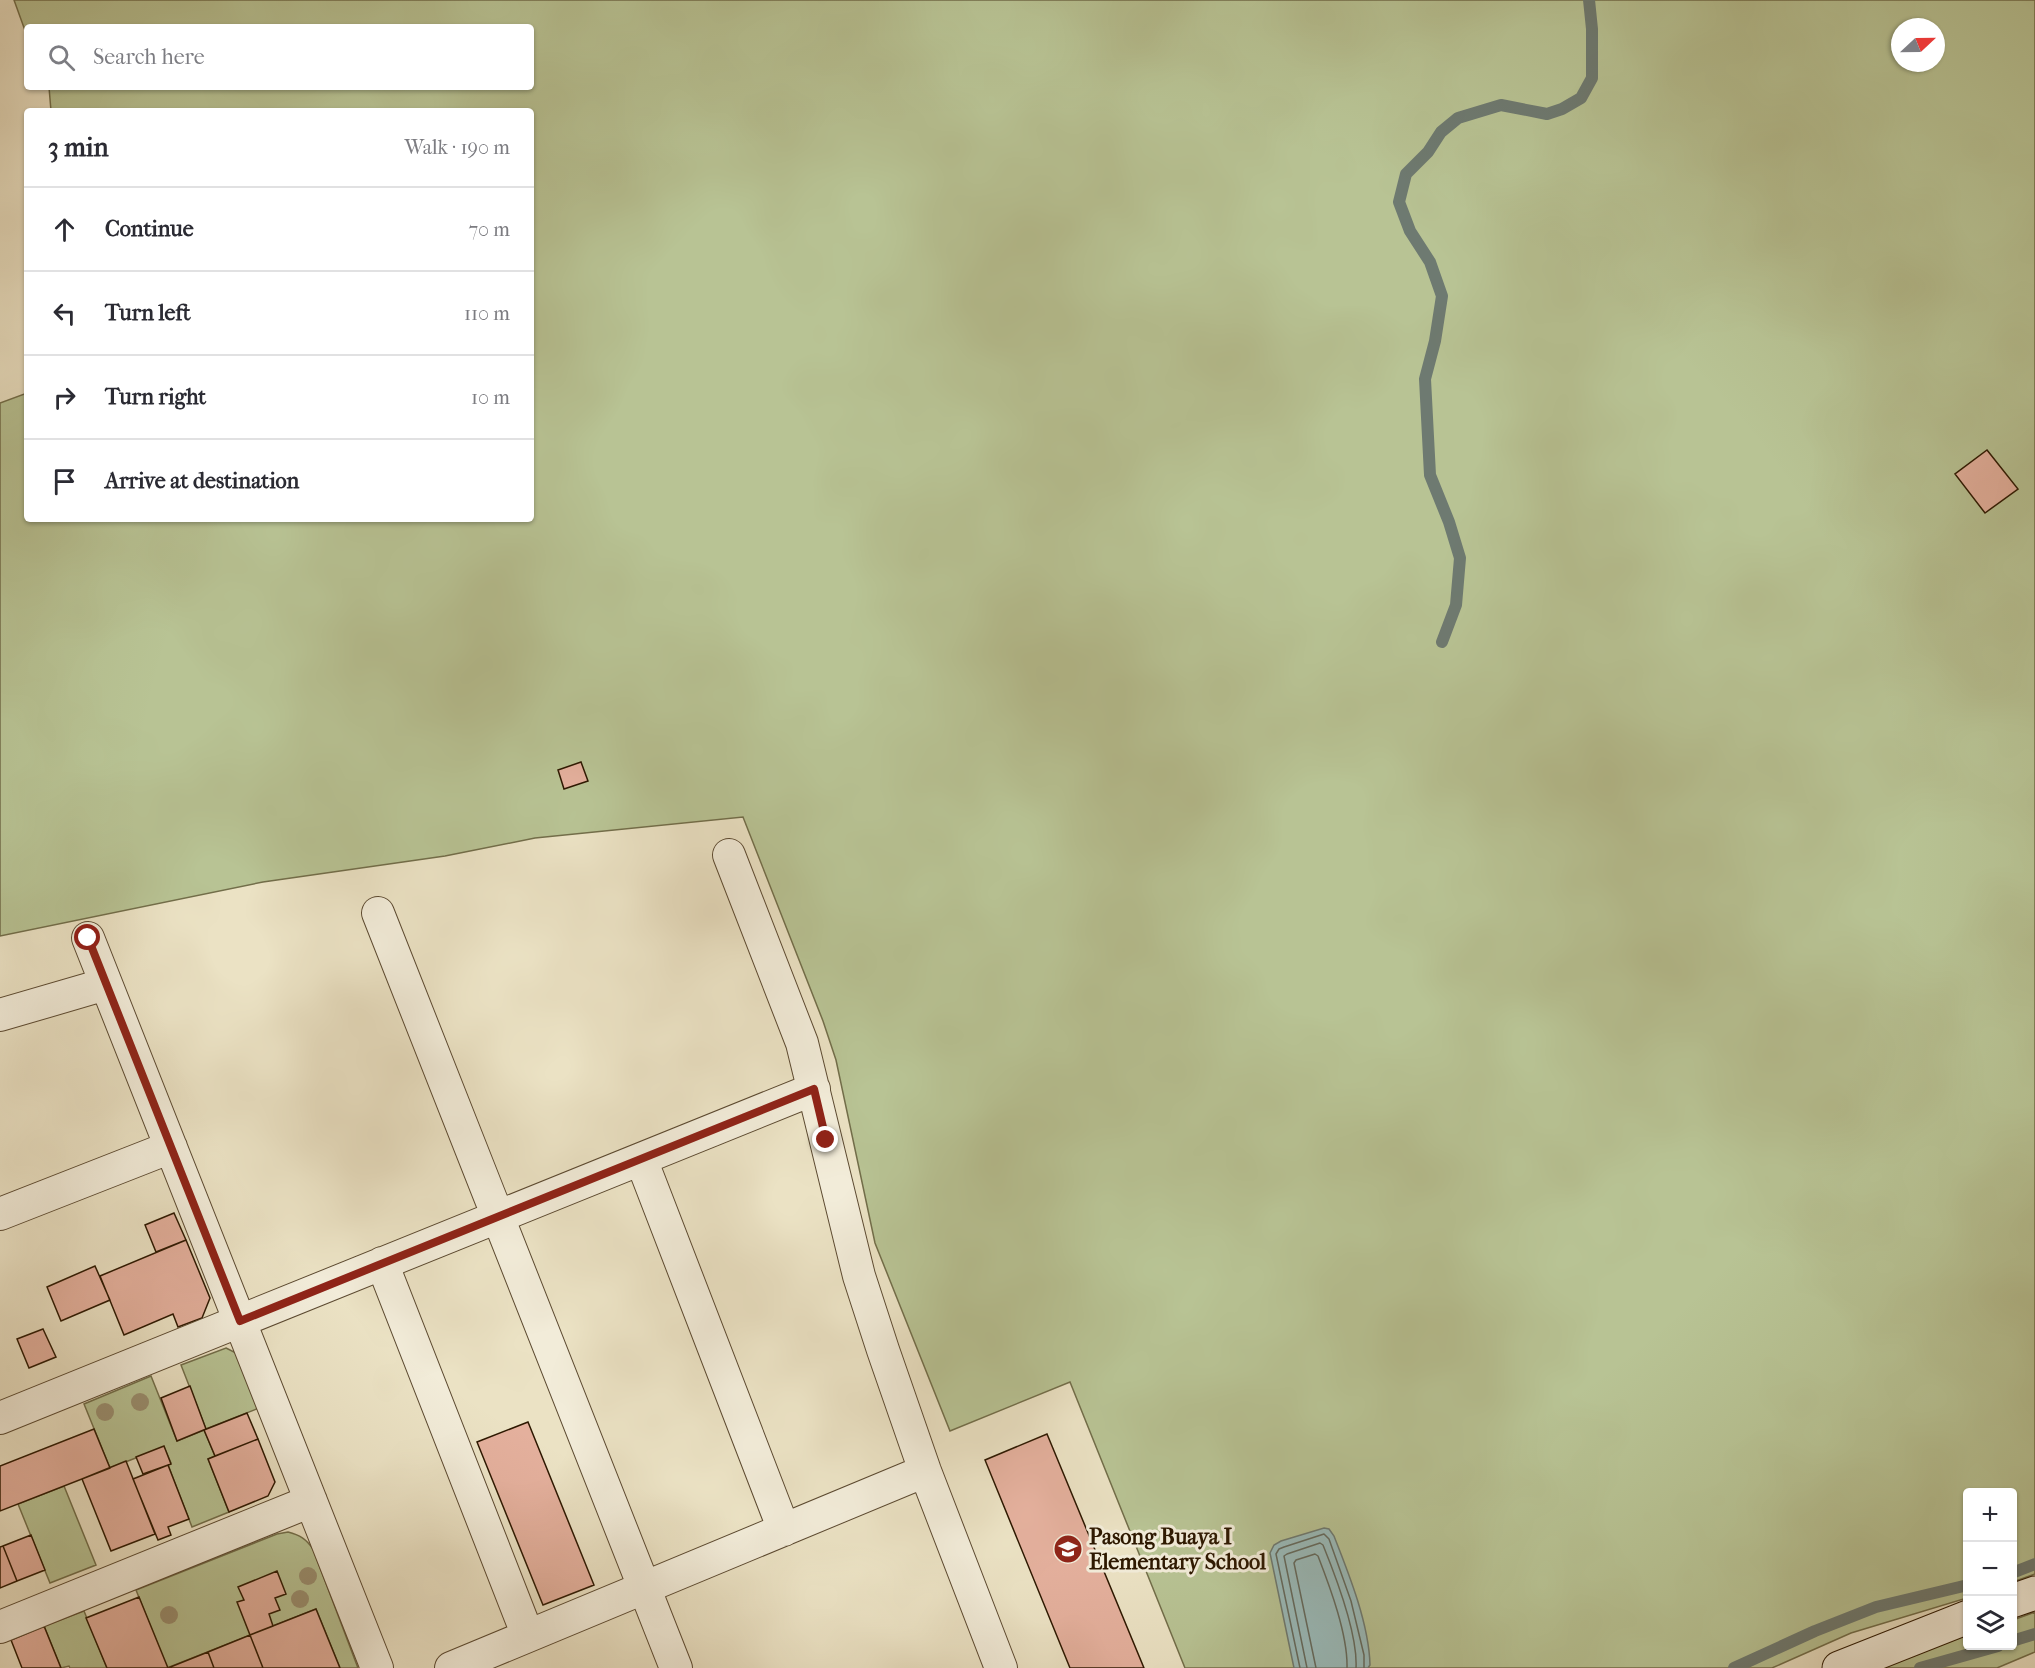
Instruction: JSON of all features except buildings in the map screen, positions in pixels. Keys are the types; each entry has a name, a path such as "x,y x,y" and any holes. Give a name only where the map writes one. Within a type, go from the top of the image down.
{"street":[{"path":"729,855 802,1043 859,1276 991,1665"},
{"path":"378,913 676,1668"},
{"path":"88,938 377,1668"},
{"path":"0,1015 106,984"},
{"path":"0,1418 814,1089"},
{"path":"0,1214 171,1147"},
{"path":"641,1159 784,1530"},
{"path":"382,1263 528,1636"},
{"path":"452,1668 926,1471"},
{"path":"0,1627 311,1501"},
{"path":"2017,1600 2035,1593"},
{"path":"1839,1668 1963,1619"}],"green space":[{"path":"14,0 2035,0 2035,1574 2017,1581 2017,1488 1963,1488 1963,1599 1851,1633 1772,1668 1185,1668 1070,1382 950,1431 875,1243 836,1060 743,817 535,838 445,856 263,882 0,936 0,403 24,394 24,522 534,522 534,108 51,108 49,90 534,90 534,24 24,24 24,28"},
{"path":"226,1348 236,1353 259,1408 206,1429 181,1365"},
{"path":"151,1376 177,1441 204,1430 215,1456 208,1459 229,1512 192,1527 168,1465 171,1463 164,1447 110,1468 84,1404"},
{"path":"64,1486 96,1565 50,1583 18,1504"},
{"path":"288,1532 302,1538 313,1549 358,1668 340,1668 316,1609 167,1668 136,1590 277,1534"},
{"path":"84,1611 107,1668 70,1668 69,1666 61,1668 44,1626"},
{"path":"2035,1612 2035,1652 1997,1668 1874,1668 1963,1636 1963,1650 2017,1650 2017,1619"}],"water":[{"path":"1324,1528 1329,1529 1334,1536 1357,1599 1369,1649 1370,1665 1368,1668 1294,1668 1270,1553 1274,1545 1281,1541"}],"waterway":[{"path":"1442,642 1456,605 1460,558 1449,522 1430,475 1425,379 1435,341 1442,296 1430,262 1410,231 1399,202 1406,174 1428,152 1441,132 1458,118 1501,105 1547,114 1562,109 1581,98 1592,78 1592,29 1589,0"},
{"path":"2017,1571 2035,1564"},
{"path":"1734,1668 1815,1631 1876,1607 1963,1586"},
{"path":"2017,1639 2035,1634"},
{"path":"1920,1668 1984,1650"}],"place":[{"name":"Pasong Buaya I Elementary School","path":"1068,1549"}],"route":[{"path":"88,938 240,1321 814,1089 826,1140"}]}
